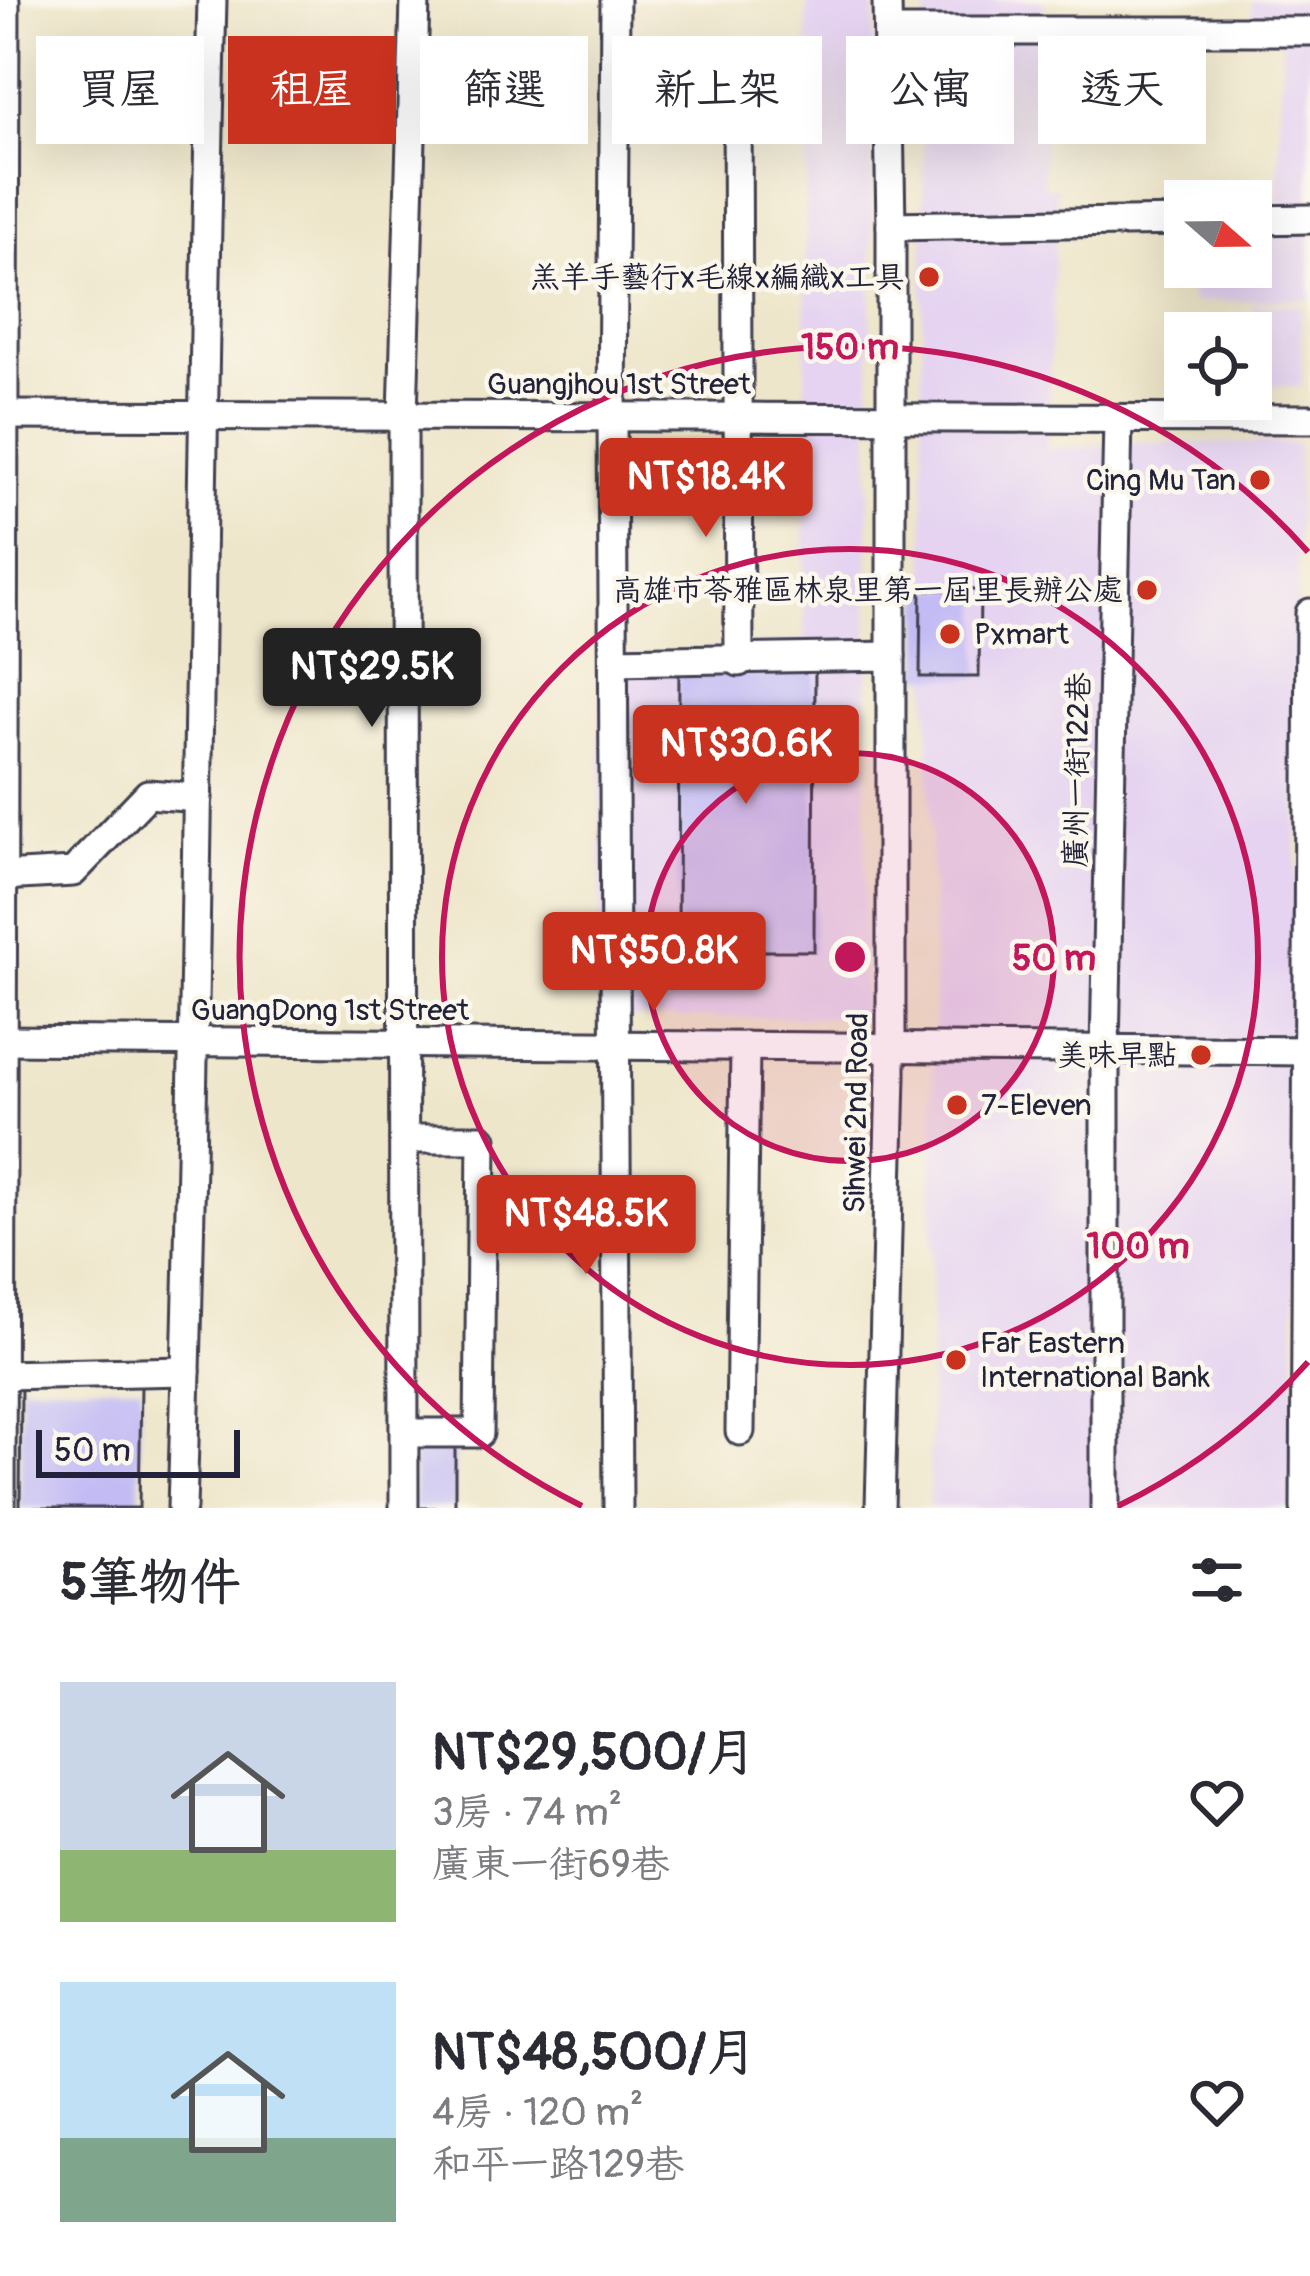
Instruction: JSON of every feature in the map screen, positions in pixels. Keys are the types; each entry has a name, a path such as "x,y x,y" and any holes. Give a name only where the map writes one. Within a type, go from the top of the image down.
{"street":[{"path":"1,1508 5,0"},
{"path":"182,1508 195,1042 212,0"},
{"path":"404,1508 403,416 415,0"},
{"path":"615,0 612,417 618,1508"},
{"name":"Sihwei 2nd Road","path":"880,1508 890,1048 891,226 886,0"},
{"path":"887,31 1310,31"},
{"path":"737,144 739,662"},
{"path":"1272,220 1310,219"},
{"path":"891,226 1164,221"},
{"name":"Guangjhou 1st Street","path":"2,415 1310,419"},
{"name":"廣州一街122巷","path":"1105,1508 1105,1050 1118,419"},
{"path":"1305,1508 1310,613"},
{"path":"614,661 891,656"},
{"path":"3,877 73,872 148,794 198,798"},
{"name":"GuangDong 1st Street","path":"1,1040 1308,1052"},
{"path":"740,1431 745,1046"},
{"path":"404,1139 482,1139 479,1433 404,1433"},
{"path":"1,1376 186,1372"}],"shaded area":[{"path":"807,0 874,0 874,36 846,36 846,144 873,144 864,1017 601,1018 600,658 804,640 806,144 822,144 822,36 807,36"},
{"path":"925,0 1043,0 1043,36 1038,36 1038,144 1043,144 1043,188 1057,187 1047,449 1146,443 1298,443 1294,1467 1310,1508 929,1508 934,999 922,383 924,144 1014,144 1014,36 925,36"},
{"path":"1252,0 1310,0 1310,299 1191,302 1191,288 1272,288 1282,41 1251,39"},
{"path":"1253,305 1301,305 1302,386 1272,386 1272,312 1253,312"}],"building":[{"name":"Pxmart","path":"921,590 980,590 979,677 920,677"},
{"path":"679,663 815,663 814,951 678,951"},
{"path":"21,1385 141,1386 139,1508 20,1508"},
{"path":"414,1435 455,1435 455,1508 414,1508"}],"place":[{"name":"羔羊手藝行x毛線x編織x工具","path":"929,277"},
{"name":"Cing Mu Tan","path":"1260,480"},
{"name":"高雄市苓雅區林泉里第一屆里長辦公處","path":"1147,590"},
{"name":"Pxmart","path":"950,634"},
{"name":"美味早點","path":"1201,1055"},
{"name":"7-Eleven","path":"957,1105"},
{"name":"Far Eastern International Bank","path":"956,1360"}]}
